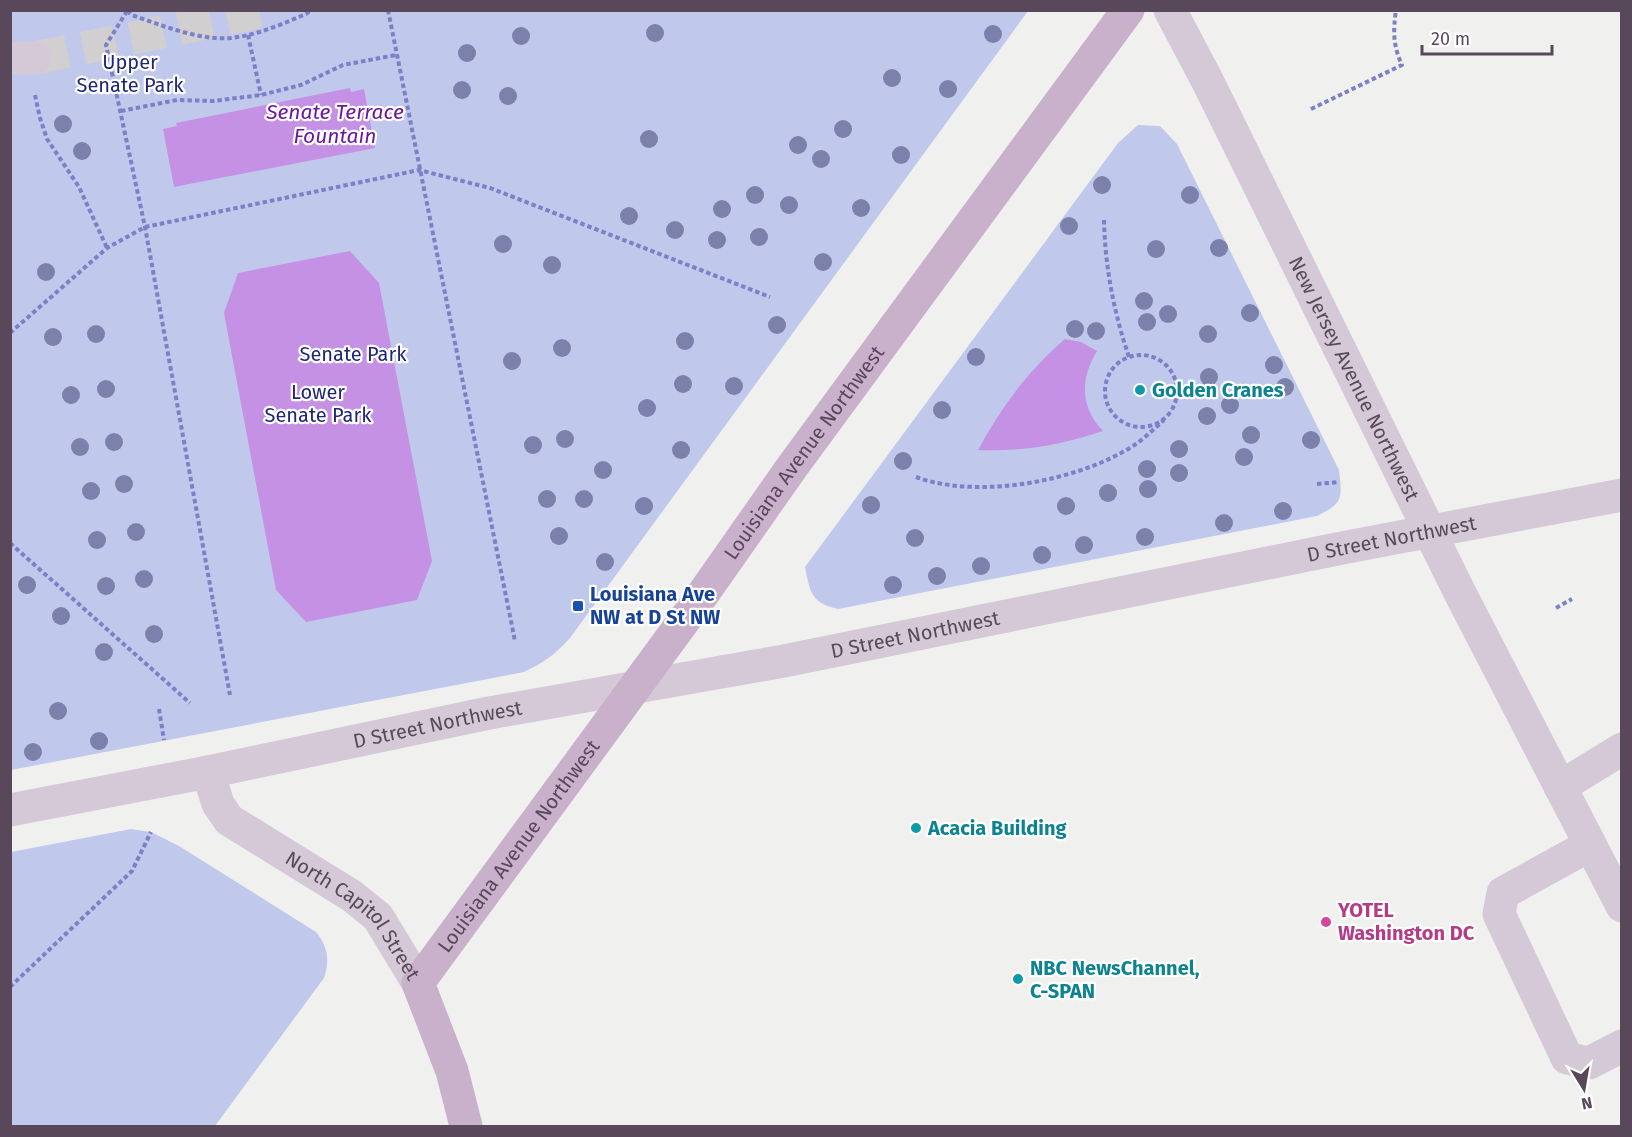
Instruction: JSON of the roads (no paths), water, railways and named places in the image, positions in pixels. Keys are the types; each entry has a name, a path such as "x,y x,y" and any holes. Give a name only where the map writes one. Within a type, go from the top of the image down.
{"main road":[{"name":"Louisiana Avenue Northwest","path":"418,983 1128,10"},
{"name":"North Capitol Street","path":"418,983 452,1071 466,1126"}],"street":[{"name":"New Jersey Avenue Northwest","path":"1170,10 1208,82 1430,531 1622,906"},
{"name":"D Street Northwest","path":"10,810 208,772 489,713 784,661 1430,531 1622,495"},
{"path":"1560,787 1622,749"},
{"name":"North Capitol Street","path":"208,772 218,804 229,820 352,896 378,917 418,983"},
{"path":"1590,845 1503,893 1499,914 1568,1058 1589,1064 1622,1046"}],"water":[{"name":"Senate Terrace Fountain","path":"350,88 351,92 364,89 375,148 174,187 163,129 177,126 176,123"},
{"path":"350,251 379,283 432,561 417,600 306,622 276,590 224,313 238,273"},
{"path":"1065,339 1081,342 1097,351 1091,361 1085,382 1085,392 1090,412 1103,431 1042,446 1010,450 978,450 1016,390"}],"tunnel":[{"path":"35,58 269,10"}],"place":[{"name":"Golden Cranes","path":"1140,390"},
{"name":"Louisiana Ave NW at D St NW","path":"578,606"},
{"name":"Acacia Building","path":"916,828"},
{"name":"YOTEL Washington DC","path":"1326,922"},
{"name":"NBC NewsChannel, C-SPAN","path":"1018,979"}],"park label":[{"name":"Upper Senate Park","path":"130,74"},
{"name":"Senate Park","path":"353,354"},
{"name":"Lower Senate Park","path":"318,404"}]}
